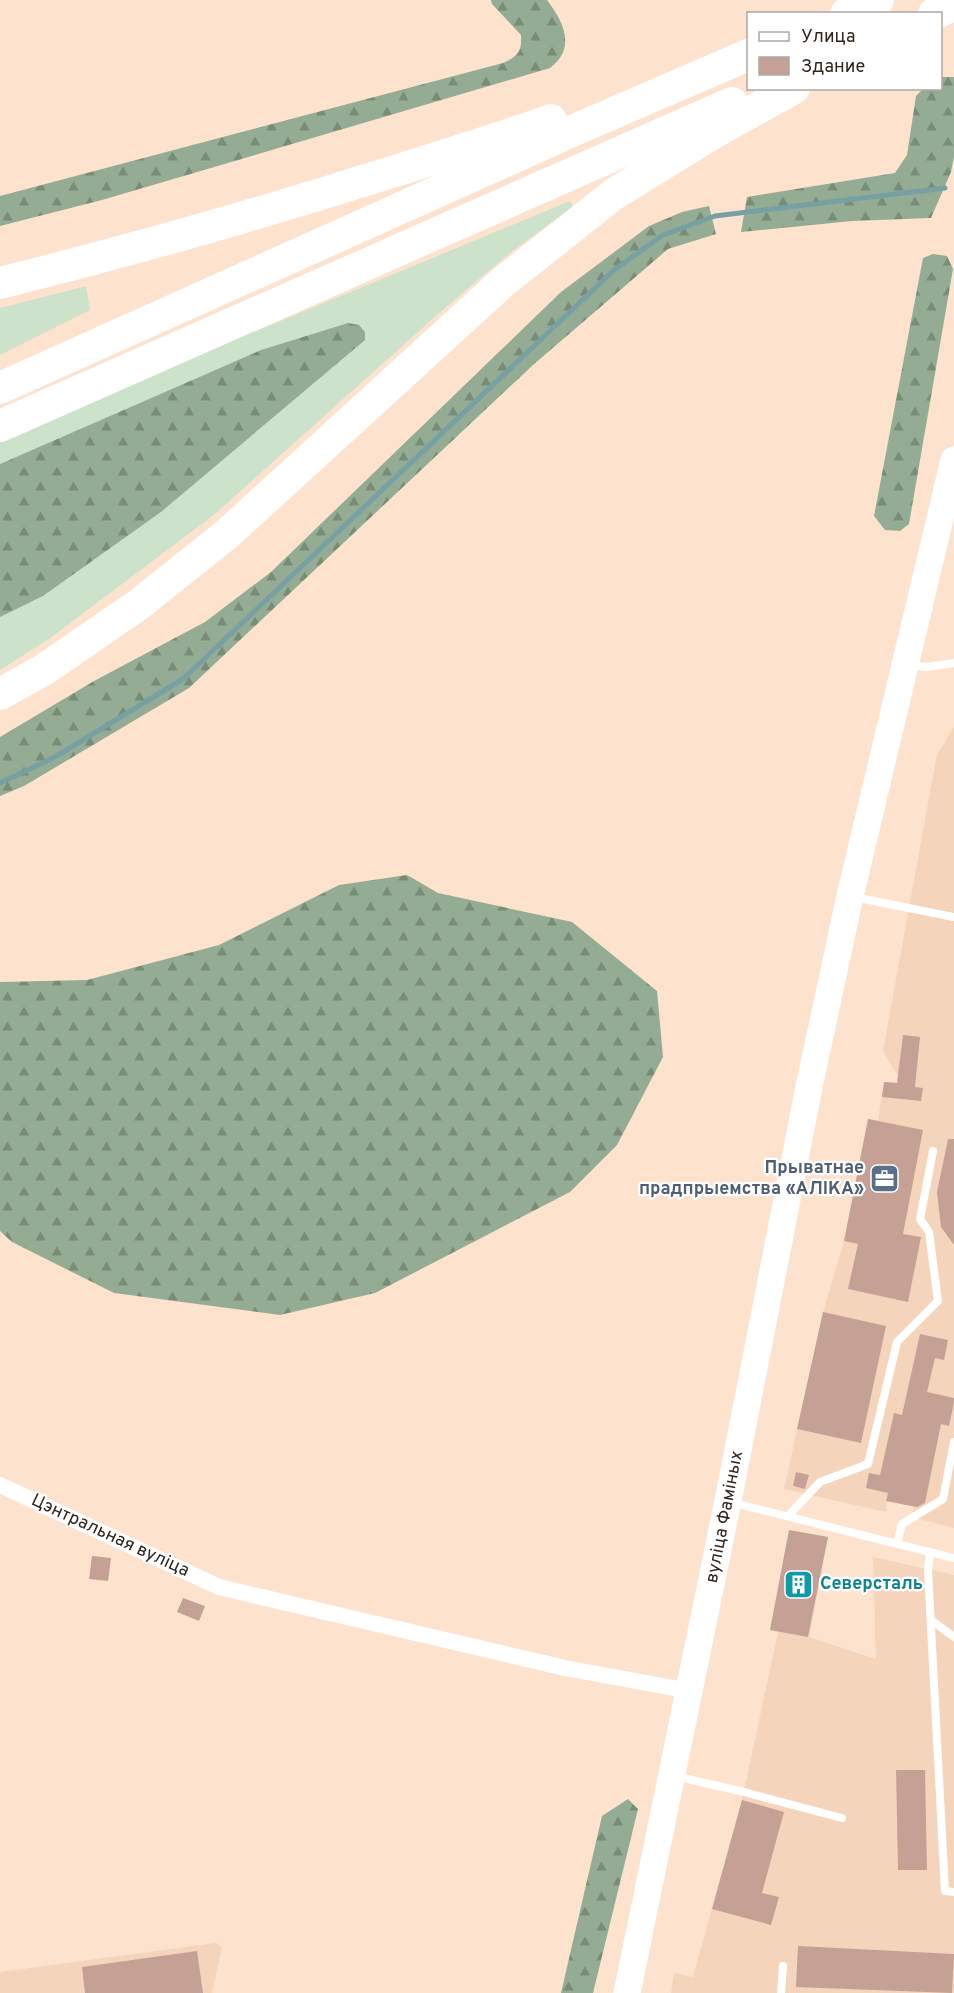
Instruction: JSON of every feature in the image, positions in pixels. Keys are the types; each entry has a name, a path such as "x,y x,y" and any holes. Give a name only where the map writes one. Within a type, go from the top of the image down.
{"highway":[{"path":"938,12 954,5"},
{"path":"0,283 117,254 320,195 512,134 747,48"},
{"path":"0,388 568,133 747,55"},
{"path":"0,426 759,90"},
{"path":"0,694 45,669 138,605 218,541 503,282 614,194 715,132 790,90"}],"main road":[{"name":"вуліца Фаміных","path":"627,1993 690,1691 819,1041 850,896 954,460"}],"street":[{"name":"Цэнтральная вуліца","path":"0,1485 219,1587 565,1668 690,1691"}],"lane":[{"path":"904,664 927,667 954,663"},
{"path":"850,896 954,917"},
{"path":"788,1516 820,1482 868,1464 897,1342 938,1302 928,1232 920,1219 933,1151"},
{"path":"897,1544 902,1524 943,1499 954,1442"},
{"path":"728,1501 954,1558"},
{"path":"930,1552 928,1570 945,1891 954,1892"},
{"path":"931,1620 954,1637"},
{"path":"671,1776 744,1792 842,1818"},
{"path":"781,1993 783,1966"}],"shaded area":[{"path":"954,727 954,1528 912,1517 914,1507 887,1501 886,1512 784,1489 823,1312 844,1241 868,1119 878,1120 884,1082 897,1083 898,1076 883,1051 937,754"},
{"path":"789,1530 828,1537 809,1637 876,1659 873,1557 954,1575 954,1993 671,1993 674,1973 693,1977 742,1800 778,1632 770,1630"},
{"path":"216,1943 222,1947 212,1993 0,1993 0,1972"}],"green space":[{"path":"491,0 547,0 565,34 563,52 550,68 102,200 0,226 0,196 503,63 518,53 521,46 521,35 492,4"},
{"path":"942,77 954,77 954,156 951,172 931,218 852,221 741,232 747,197 895,173 907,155 916,96 922,90 942,90"},
{"path":"570,201 573,207 511,252 438,314 215,514 49,639 0,670 0,617 43,596 161,512 364,340 348,323 261,350 0,464 0,442 133,382"},
{"path":"709,206 716,234 668,249 533,365 189,688 24,786 0,796 0,737 94,681 205,622 271,572 561,292 649,226 682,212"},
{"path":"933,254 947,256 953,269 909,524 900,531 885,530 874,516 923,258"},
{"path":"86,286 90,310 0,355 0,308"},
{"path":"348,323 359,325 365,332 365,340 161,512 43,596 0,617 0,464 261,350"},
{"path":"407,875 438,893 572,922 657,991 663,1057 617,1145 570,1192 375,1293 280,1315 114,1293 12,1242 0,1231 0,982 87,980 219,945 339,885"},
{"path":"628,1799 638,1809 593,1993 561,1993 602,1816"}],"building":[{"path":"903,1035 920,1037 915,1087 923,1088 921,1101 882,1097 884,1082 897,1083"},
{"name":"Прыватнае прадпрыемства «АЛІКА»","path":"868,1119 923,1130 903,1234 921,1237 908,1302 848,1289 858,1244 844,1241"},
{"path":"948,1139 954,1139 954,1245 941,1227 937,1192"},
{"path":"823,1312 886,1326 861,1443 797,1429"},
{"path":"920,1334 948,1340 944,1360 935,1358 927,1392 954,1398 954,1402 949,1426 941,1424 925,1503 917,1507 886,1501 888,1493 866,1488 869,1473 880,1475 894,1413 902,1415"},
{"path":"796,1472 809,1475 805,1489 793,1486"},
{"name":"Северсталь","path":"789,1530 828,1537 808,1637 770,1630"},
{"path":"92,1556 111,1558 108,1581 89,1579"},
{"path":"183,1598 205,1606 199,1621 177,1612"},
{"path":"896,1770 925,1770 927,1870 898,1870"},
{"path":"742,1800 784,1812 762,1893 779,1897 771,1925 712,1909"},
{"path":"798,1946 954,1954 952,1993 796,1987"},
{"path":"197,1951 203,1993 85,1993 82,1967"}],"waterway":[{"path":"0,783 55,757 183,679 614,270 663,235 715,216 945,188"}],"place":[{"name":"Прыватнае прадпрыемства «АЛІКА»","path":"885,1178"},
{"name":"Северсталь","path":"799,1584"}]}
